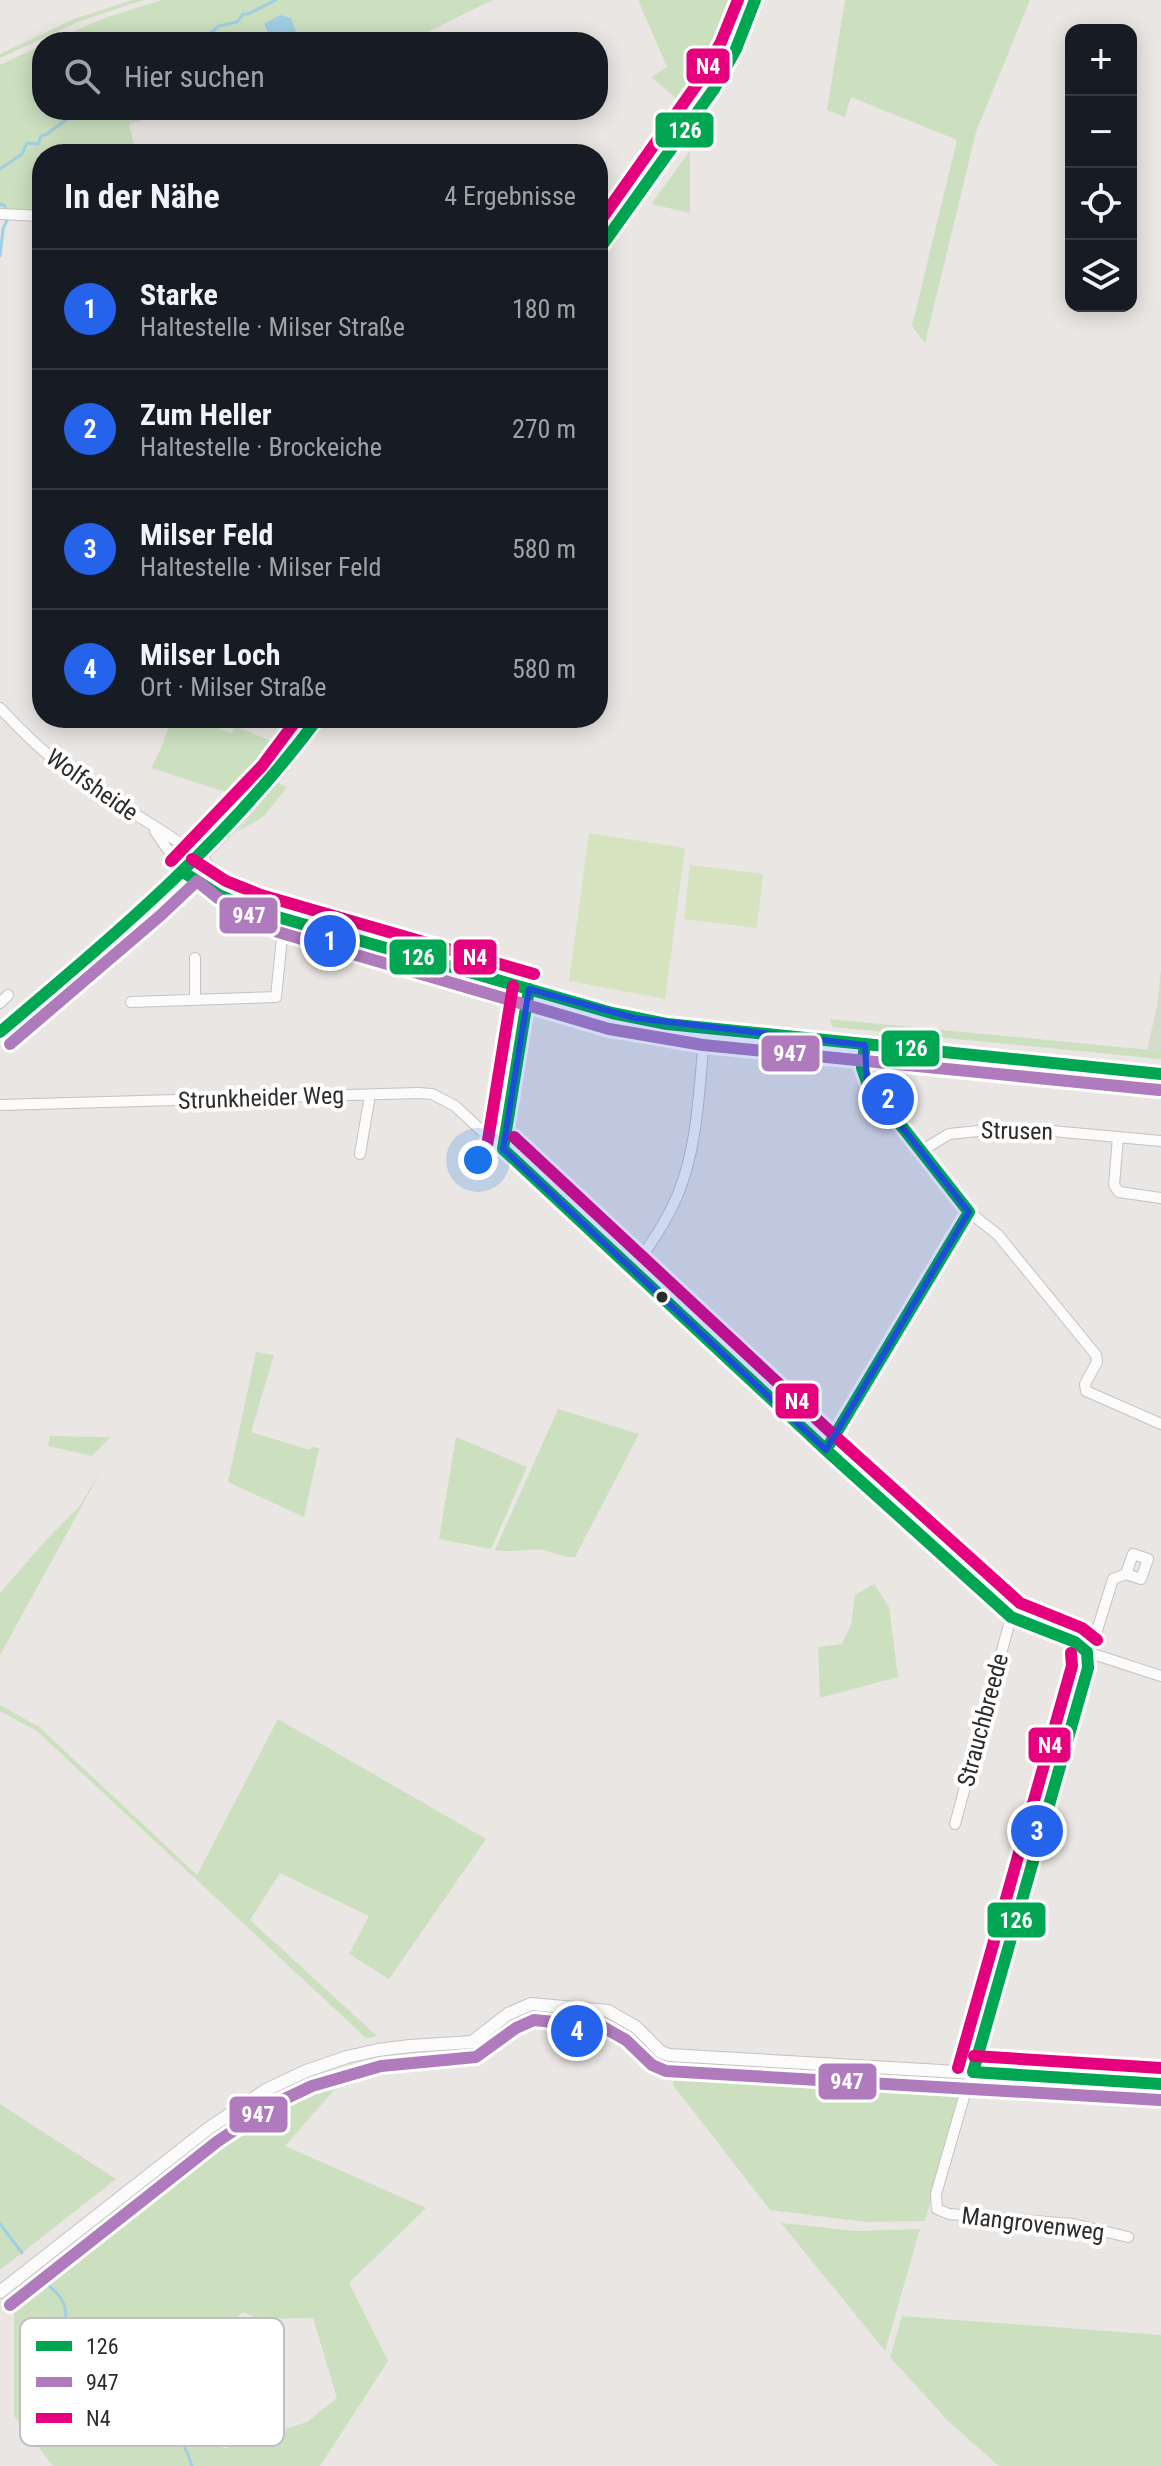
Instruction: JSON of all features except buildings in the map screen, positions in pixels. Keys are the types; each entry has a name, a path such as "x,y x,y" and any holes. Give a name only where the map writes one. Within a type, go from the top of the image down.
{"main road":[{"path":"608,237 719,82 755,0"},
{"path":"0,1032 151,903 199,857 274,776 310,728"},
{"path":"199,857 227,885 284,917"},
{"path":"183,872 226,900 255,912 284,917 612,1013 705,1029 1161,1074"}],"street":[{"path":"0,214 32,216"},
{"name":"Wolfsheide","path":"0,708 45,753 199,857"},
{"name":"Wolfsheide","path":"152,826 183,872"},
{"path":"131,1002 276,997 284,917"},
{"path":"195,958 195,1000"},
{"path":"503,1149 529,989"},
{"path":"633,1269 668,1216 685,1175 694,1132 705,1029"},
{"path":"865,1045 862,1068 867,1082 969,1212 998,1235 1096,1355 1097,1362 1085,1384 1086,1391 1161,1424"},
{"name":"Strunkheider Weg","path":"0,1105 432,1094 443,1098 503,1149 826,1450 1011,1617"},
{"path":"360,1154 370,1095"},
{"name":"Strusen","path":"921,1151 949,1134 968,1131 1052,1131 1161,1141"},
{"path":"1118,1137 1114,1185 1119,1192 1161,1198"},
{"path":"826,1450 969,1212"},
{"path":"971,2072 1027,1887 1035,1849 1041,1841 1048,1816 1088,1668 1087,1652 1094,1640 1113,1579 1126,1574"},
{"path":"1011,1617 1075,1642 1087,1652 1161,1676"},
{"name":"Strauchbreede","path":"955,1824 1011,1617"},
{"path":"0,2292 209,2128 266,2090 306,2071 347,2057 410,2046 472,2042 508,2014 531,2004 608,2011 636,2027 661,2052 669,2055 1161,2084"},
{"name":"Mangrovenweg","path":"971,2072 936,2194 937,2209 949,2214 1073,2224 1128,2237"}],"highlighted area":[{"path":"529,989 635,1018 865,1045 867,1082 969,1212 826,1450 503,1149"}],"green space":[{"path":"133,0 143,0 56,32 47,32 74,19"},
{"path":"162,0 493,0 427,32 296,32 291,18 264,25 267,32 72,32 107,17"},
{"path":"638,0 749,0 724,63 692,112 651,77 667,67"},
{"path":"845,0 1030,0 976,132 925,343 912,326 957,140 851,97 845,117 827,110"},
{"path":"32,39 32,43 0,58 0,54"},
{"path":"32,50 32,120 142,120 129,124 134,144 32,144 32,212 0,210 0,65"},
{"path":"690,151 690,213 651,204"},
{"path":"168,728 218,728 231,733 234,728 240,728 276,743 279,754 241,797 151,768"},
{"path":"278,783 287,787 264,816 237,832"},
{"path":"589,833 685,848 665,999 569,981"},
{"path":"690,865 763,874 757,928 684,919"},
{"path":"1161,969 1161,1051 1147,1050 1157,1006"},
{"path":"829,1019 1161,1051 1161,1059 833,1027"},
{"path":"256,1352 274,1355 251,1432 310,1450 312,1447 319,1448 304,1517 228,1482"},
{"path":"558,1409 639,1434 575,1557 543,1550 495,1550"},
{"path":"50,1436 110,1437 92,1456 48,1446"},
{"path":"456,1437 527,1467 491,1549 439,1539"},
{"path":"100,1473 0,1655 0,1593 78,1508"},
{"path":"874,1584 889,1607 898,1677 820,1698 818,1647 842,1644 851,1625 855,1595"},
{"path":"0,1705 39,1727 197,1875 278,1719 486,1839 389,1979 349,1954 369,1916 280,1873 250,1920 377,2036 366,2038 37,1731 0,1711"},
{"path":"355,2066 285,2146 426,2208 349,2283 388,2361 320,2466 53,2466 37,2446 222,2446 223,2449 232,2446 284,2446 284,2429 307,2422 337,2398 313,2318 256,2318 244,2312 235,2318 20,2318 20,2424 14,2416 14,2304 165,2180 261,2108 308,2083"},
{"path":"674,2069 964,2087 925,2221 866,2222 770,2210 673,2085"},
{"path":"0,2104 116,2179 0,2270"},
{"path":"781,2223 857,2231 920,2229 885,2351"},
{"path":"902,2316 1161,2335 1161,2466 999,2466 948,2421 890,2357"}],"water":[{"path":"280,15 291,18 296,32 267,32 264,24"}],"waterway":[{"path":"212,32 276,0"},
{"path":"38,144 41,136 66,120"},
{"path":"0,169 22,154 27,143 38,144"},
{"path":"0,204 6,210"},
{"path":"0,256 3,229 8,218"},
{"path":"0,2224 22,2253"},
{"path":"46,2283 64,2304 66,2318"},
{"path":"184,2446 192,2466"}],"transit line":[{"name":"N4","path":"608,210 700,80 721,42 738,0"},
{"name":"126","path":"608,237 714,89 736,49 755,0"},
{"name":"N4","path":"171,861 262,766 290,728"},
{"name":"126","path":"0,1032 128,922 208,846 310,728"},
{"name":"N4","path":"192,859 226,881 261,895 534,974"},
{"name":"126","path":"183,872 219,895 257,911 612,1013 667,1024 1161,1074"},
{"name":"947","path":"10,1044 197,881 218,898 278,932 609,1029 703,1045 1159,1090"},
{"name":"N4","path":"487,1146 513,986"},
{"name":"126","path":"503,1149 529,989"},
{"name":"126","path":"865,1045 862,1068 867,1082 969,1212"},
{"name":"N4","path":"514,1137 837,1438 1020,1603 1082,1628 1097,1640"},
{"name":"126","path":"503,1149 826,1450 1011,1617 1075,1642 1087,1652"},
{"name":"126","path":"826,1450 969,1212"},
{"name":"126","path":"973,2072 1088,1668 1087,1652"},
{"name":"N4","path":"958,2068 1072,1666 1071,1653"},
{"name":"947","path":"10,2305 218,2141 274,2104 312,2086 381,2066 476,2057 516,2028 534,2020 603,2027 626,2040 652,2065 666,2071 1160,2100"},
{"name":"N4","path":"974,2056 1161,2068"},
{"name":"126","path":"973,2072 1161,2084"}],"place":[{"name":"Starke","path":"330,941"},
{"name":"Zum Heller","path":"888,1099"},
{"name":"Milser Feld","path":"1037,1831"},
{"name":"Milser Loch","path":"577,2031"}]}
